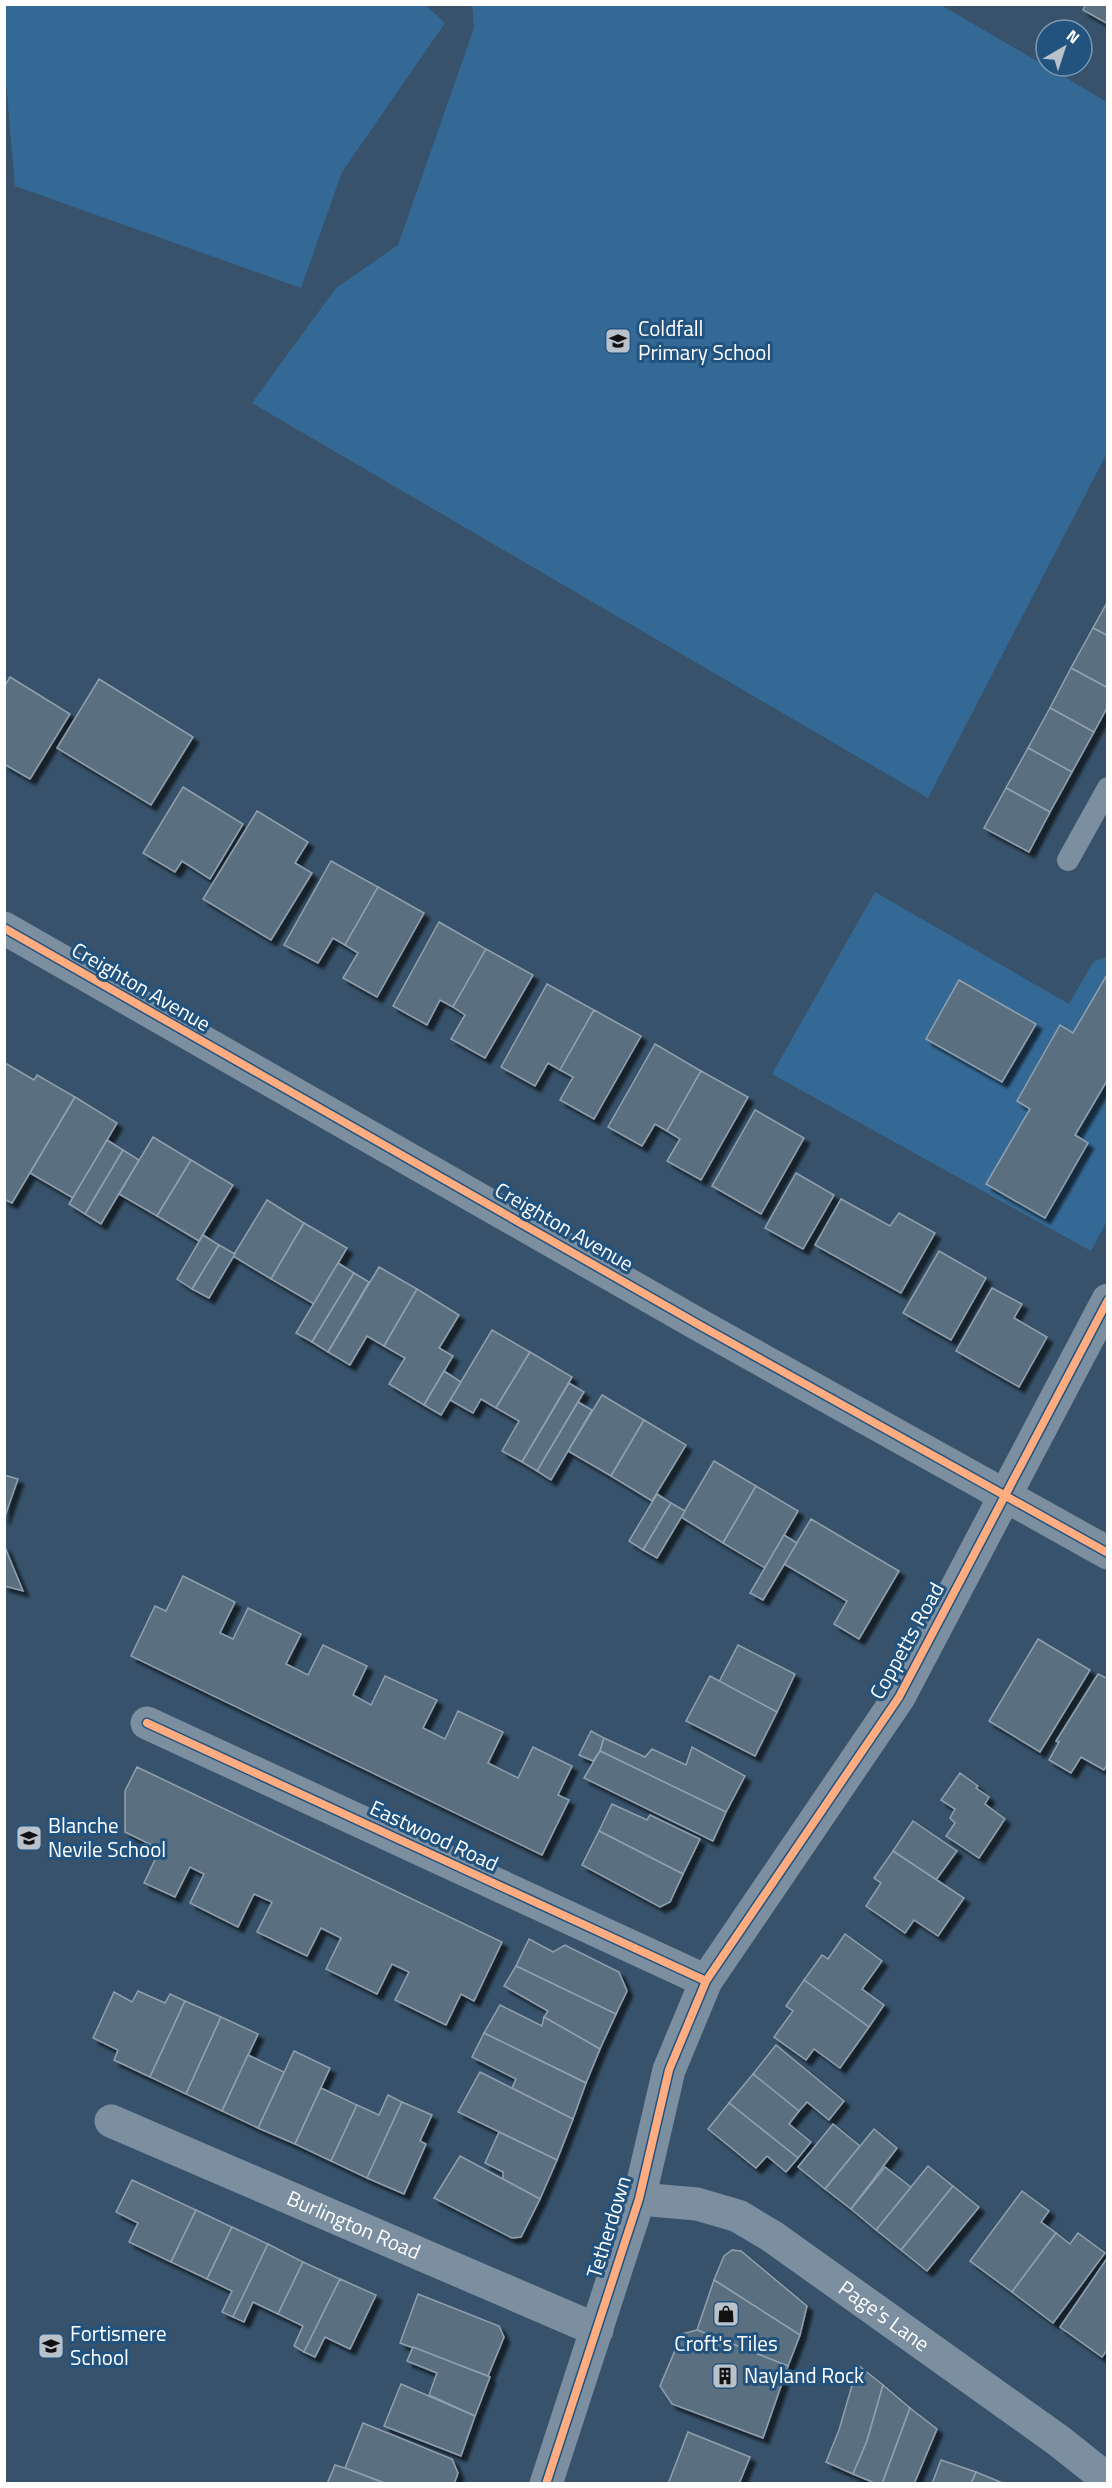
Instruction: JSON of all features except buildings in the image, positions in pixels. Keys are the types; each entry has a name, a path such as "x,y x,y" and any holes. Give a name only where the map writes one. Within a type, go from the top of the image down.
{"street":[{"name":"Creighton Avenue","path":"4,928 711,1332 1007,1495 1107,1553"},
{"name":"Coppetts Road","path":"706,1981 899,1697 1007,1495 1107,1300"},
{"name":"Eastwood Road","path":"147,1723 706,1981"},
{"name":"Tetherdown","path":"546,2484 639,2199 669,2070 706,1981"},
{"name":"Burlington Road","path":"111,2121 597,2330"},
{"name":"Page's Lane","path":"639,2199 697,2204 738,2216 773,2237 1059,2441 1107,2480"}],"lane":[{"path":"1068,860 1107,788"}],"shaded area":[{"path":"424,4 445,23 342,172 301,288 15,186 5,71 5,5"},
{"name":"Coldfall Primary School","path":"472,5 941,5 1034,59 1034,78 1066,78 1107,102 1107,453 928,798 252,403 336,288 398,245 474,28"},
{"path":"875,892 1069,1004 1094,961 1107,957 1107,1221 1091,1251 772,1074"}],"cycle path":[{"path":"4,928 701,1326 1108,1553"},
{"path":"546,2484 639,2199 669,2070 706,1981 899,1697 1108,1300"},
{"path":"147,1723 706,1981"}],"place":[{"name":"Coldfall Primary School","path":"618,341"},
{"name":"Blanche Nevile School","path":"29,1838"},
{"name":"Croft's Tiles","path":"726,2314"},
{"name":"Fortismere School","path":"51,2346"},
{"name":"Nayland Rock","path":"725,2376"}]}
